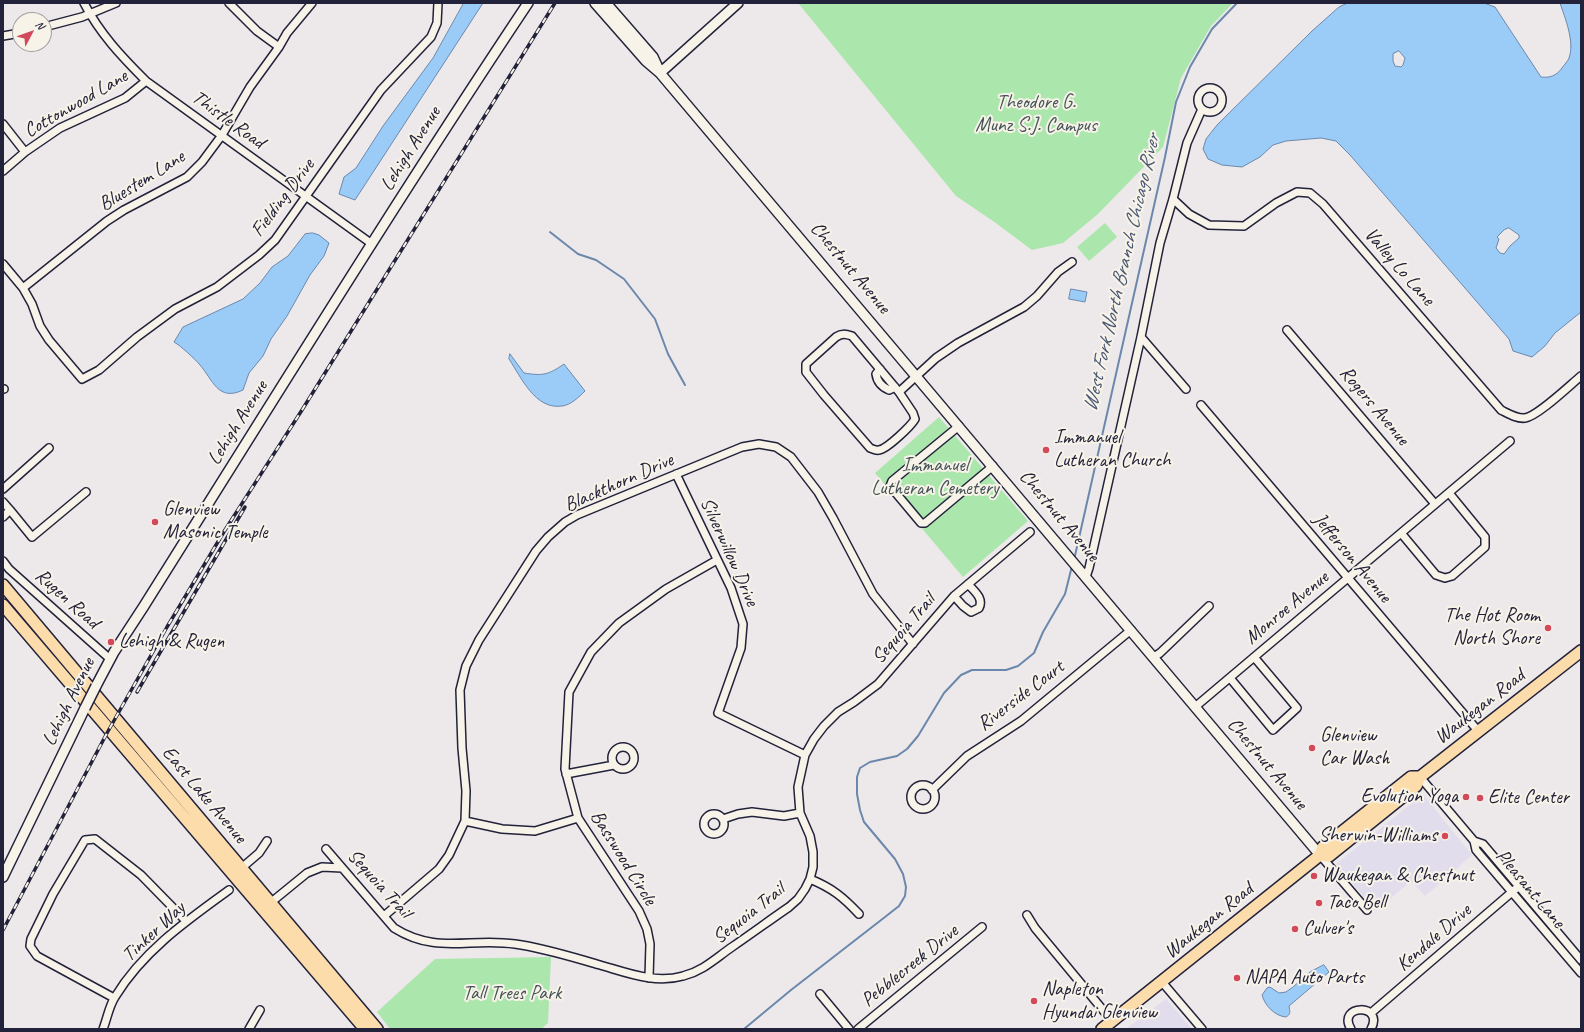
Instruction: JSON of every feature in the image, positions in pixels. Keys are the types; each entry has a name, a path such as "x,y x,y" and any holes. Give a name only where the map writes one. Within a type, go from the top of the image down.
{"main road":[{"name":"East Lake Avenue","path":"3,585 267,906 365,1029"},
{"name":"East Lake Avenue","path":"3,605 238,871"},
{"name":"Waukegan Road","path":"1102,1029 1320,855 1329,856 1416,786 1420,777 1581,651"},
{"name":"East Lake Avenue","path":"267,906 377,1029"}],"street":[{"name":"Thistle Road","path":"84,3 102,32 122,57 146,81 372,244"},
{"path":"52,25 90,14 116,3"},
{"path":"229,3 257,31 279,47"},
{"name":"Bluestem Lane","path":"23,288 93,231 113,217 187,177 202,162 222,135 250,87 279,47 287,33 312,3"},
{"name":"Fielding Drive","path":"23,288 48,340 82,379 99,370 137,337 174,309 217,287 259,255 275,240 381,90 431,37 437,23 438,3"},
{"name":"Lehigh Avenue","path":"3,877 110,659 372,244 528,3"},
{"path":"474,85 488,73 535,3"},
{"name":"Chestnut Avenue","path":"595,3 646,61 660,73 917,375 1366,910"},
{"name":"Chestnut Avenue","path":"606,3 653,57 660,73"},
{"path":"660,73 738,3"},
{"name":"Cottonwood Lane","path":"3,172 26,152 60,128 125,98 146,81"},
{"path":"1086,577 1141,337 1160,243 1187,144 1202,109"},
{"path":"3,124 26,152"},
{"name":"Valley Lo Lane","path":"1173,199 1189,214 1209,225 1244,226 1276,203 1297,192 1310,193 1323,204 1501,410 1515,417 1526,418 1535,414 1581,376"},
{"path":"897,390 936,358 1024,307 1037,296 1058,272 1072,262"},
{"path":"3,264 23,288"},
{"name":"Rogers Avenue","path":"1287,330 1435,504"},
{"path":"841,334 846,334 852,336 897,390 913,413 914,419 912,425 882,449 875,450 870,448 824,395 805,369 808,361 836,337 841,334"},
{"path":"1141,337 1186,390"},
{"name":"Jefferson Avenue","path":"1201,405 1479,732"},
{"path":"959,426 892,481 890,486 921,523 925,523 993,466"},
{"name":"Monroe Avenue","path":"1195,707 1510,441"},
{"name":"Blackthorn Drive","path":"384,916 439,869 449,855 465,821 466,791 462,748 460,690 466,666 479,640 536,551 548,536 565,522 577,515 742,447 760,444 776,447 791,457 818,492 873,594 913,644"},
{"path":"3,489 49,448"},
{"name":"Silverwillow Drive","path":"676,474 731,588 743,624 741,648 718,713 805,755"},
{"path":"3,502 32,537 86,492"},
{"path":"1401,533 1436,575 1445,578 1452,576 1485,547 1486,541 1481,532 1449,493"},
{"path":"3,517 10,510"},
{"name":"Sequoia Trail","path":"326,849 394,928 406,936 422,942 440,944 482,942 514,944 553,952 649,978 683,976 698,971 714,962 789,907 798,899 810,879 813,867 813,852 810,836 800,813 798,787 805,755 824,726 838,712 878,684 954,596 1030,532"},
{"name":"Basswood Circle","path":"649,978 650,944 647,929 639,911 578,818 566,774 569,692 591,652 620,622 666,589 717,560"},
{"name":"Rugen Road","path":"3,561 9,569 110,659"},
{"path":"954,596 971,612 979,608 981,602 980,597 968,584"},
{"path":"1154,657 1209,606"},
{"name":"Riverside Court","path":"932,790 967,756 1021,721 1131,630"},
{"path":"1230,678 1273,730 1297,708 1254,657"},
{"path":"566,774 614,765"},
{"name":"Pleasant Lane","path":"1420,777 1474,841 1476,850 1581,973"},
{"path":"723,819 738,814 752,812 784,816 800,813"},
{"path":"465,821 502,829 529,831 544,829 578,818"},
{"path":"114,998 37,956 30,946 31,939 53,894 84,840 95,839 141,875 186,921"},
{"path":"238,871 259,853 267,841"},
{"name":"Pleasant Lane","path":"1474,841 1483,844 1581,960"},
{"path":"267,906 307,873 322,867 342,868"},
{"path":"810,879 828,886 843,897 859,914"},
{"name":"Kendale Drive","path":"1371,1013 1518,886"},
{"name":"Tinker Way","path":"103,1029 114,998 136,966 186,921 228,890"},
{"path":"1027,915 1035,928 1112,1021"},
{"name":"Pebblecreek Drive","path":"858,1029 982,927"},
{"path":"1162,982 1202,1029"},
{"path":"820,994 849,1029"},
{"path":"1351,1029 1348,1020 1352,1012 1360,1009 1371,1013 1374,1021 1371,1029"},
{"path":"249,1029 260,1010"}],"shaded area":[{"path":"1423,794 1472,855 1425,896 1411,881 1376,911 1336,864"},
{"path":"1166,999 1191,1028 1126,1029"}],"green space":[{"name":"Theodore G. Munz S.J. Campus","path":"798,3 1233,3 1211,26 1181,78 1163,147 1098,214 1063,243 1032,250 956,196"},
{"path":"1105,223 1117,237 1089,261 1077,247"},
{"name":"Immanuel Lutheran Cemetery","path":"939,417 1028,521 963,577 875,473"},
{"name":"Tall Trees Park","path":"551,957 548,1023 541,1029 390,1029 377,1012 435,959"}],"water":[{"path":"464,3 483,3 355,200 339,194 344,177 356,168 383,126 433,58"},
{"path":"1348,3 1484,3 1495,7 1541,77 1550,77 1560,71 1571,52 1569,30 1560,3 1581,3 1581,312 1555,333 1545,346 1532,357 1513,351 1509,339 1350,155 1336,141 1321,138 1286,141 1273,145 1260,157 1242,167 1222,165 1208,159 1203,149 1206,139 1217,125 1312,31 1339,7","holes":["1399,51 1405,58 1401,67 1395,66 1393,61 1393,54","1509,228 1519,235 1519,238 1504,254 1500,253 1496,248 1499,239 1497,237 1504,230"]},
{"path":"313,233 319,235 329,243 324,256 310,275 287,316 271,339 263,356 249,373 243,390 235,393 222,391 217,388 195,359 174,342 183,327 243,299 260,283 272,267 288,256 305,234"},
{"path":"1071,289 1087,292 1085,302 1069,299"},
{"path":"510,354 524,373 545,374 564,364 585,391 569,404 552,406 544,403 530,391 524,383 509,359"},
{"path":"1324,965 1329,972 1289,1006 1290,1013 1286,1017 1278,1015 1265,1003 1262,995 1267,988 1270,987 1279,993 1286,992 1310,972"}],"waterway":[{"name":"West Fork North Branch Chicago River","path":"1074,560 1165,157 1176,102 1190,67 1212,29 1237,3"},
{"path":"550,232 578,254 596,260 624,279 655,319 668,354 685,385"},
{"name":"West Fork North Branch Chicago River","path":"744,1029 791,990 899,906 905,896 906,887 903,874 895,859 864,822 857,794 857,777 860,768 870,762 897,756 907,749 918,736 944,693 961,675 972,670 1006,670 1018,666 1034,653 1043,632 1065,594 1072,566"}],"railway":[{"path":"3,930 107,733 167,627 225,530 302,410 555,3"},
{"path":"137,692 245,507"}],"place":[{"name":"Immanuel Lutheran Church","path":"1046,450"},
{"name":"Glenview Masonic Temple","path":"155,522"},
{"name":"The Hot Room North Shore","path":"1548,628"},
{"name":"Lehigh & Rugen","path":"111,642"},
{"name":"Glenview Car Wash","path":"1312,748"},
{"name":"Evolution Yoga","path":"1466,797"},
{"name":"Elite Center","path":"1480,798"},
{"name":"Sherwin-Williams","path":"1445,836"},
{"name":"Waukegan & Chestnut","path":"1314,876"},
{"name":"Taco Bell","path":"1319,903"},
{"name":"Culver's","path":"1295,929"},
{"name":"NAPA Auto Parts","path":"1237,978"},
{"name":"Napleton Hyundai Glenview","path":"1034,1001"}]}
